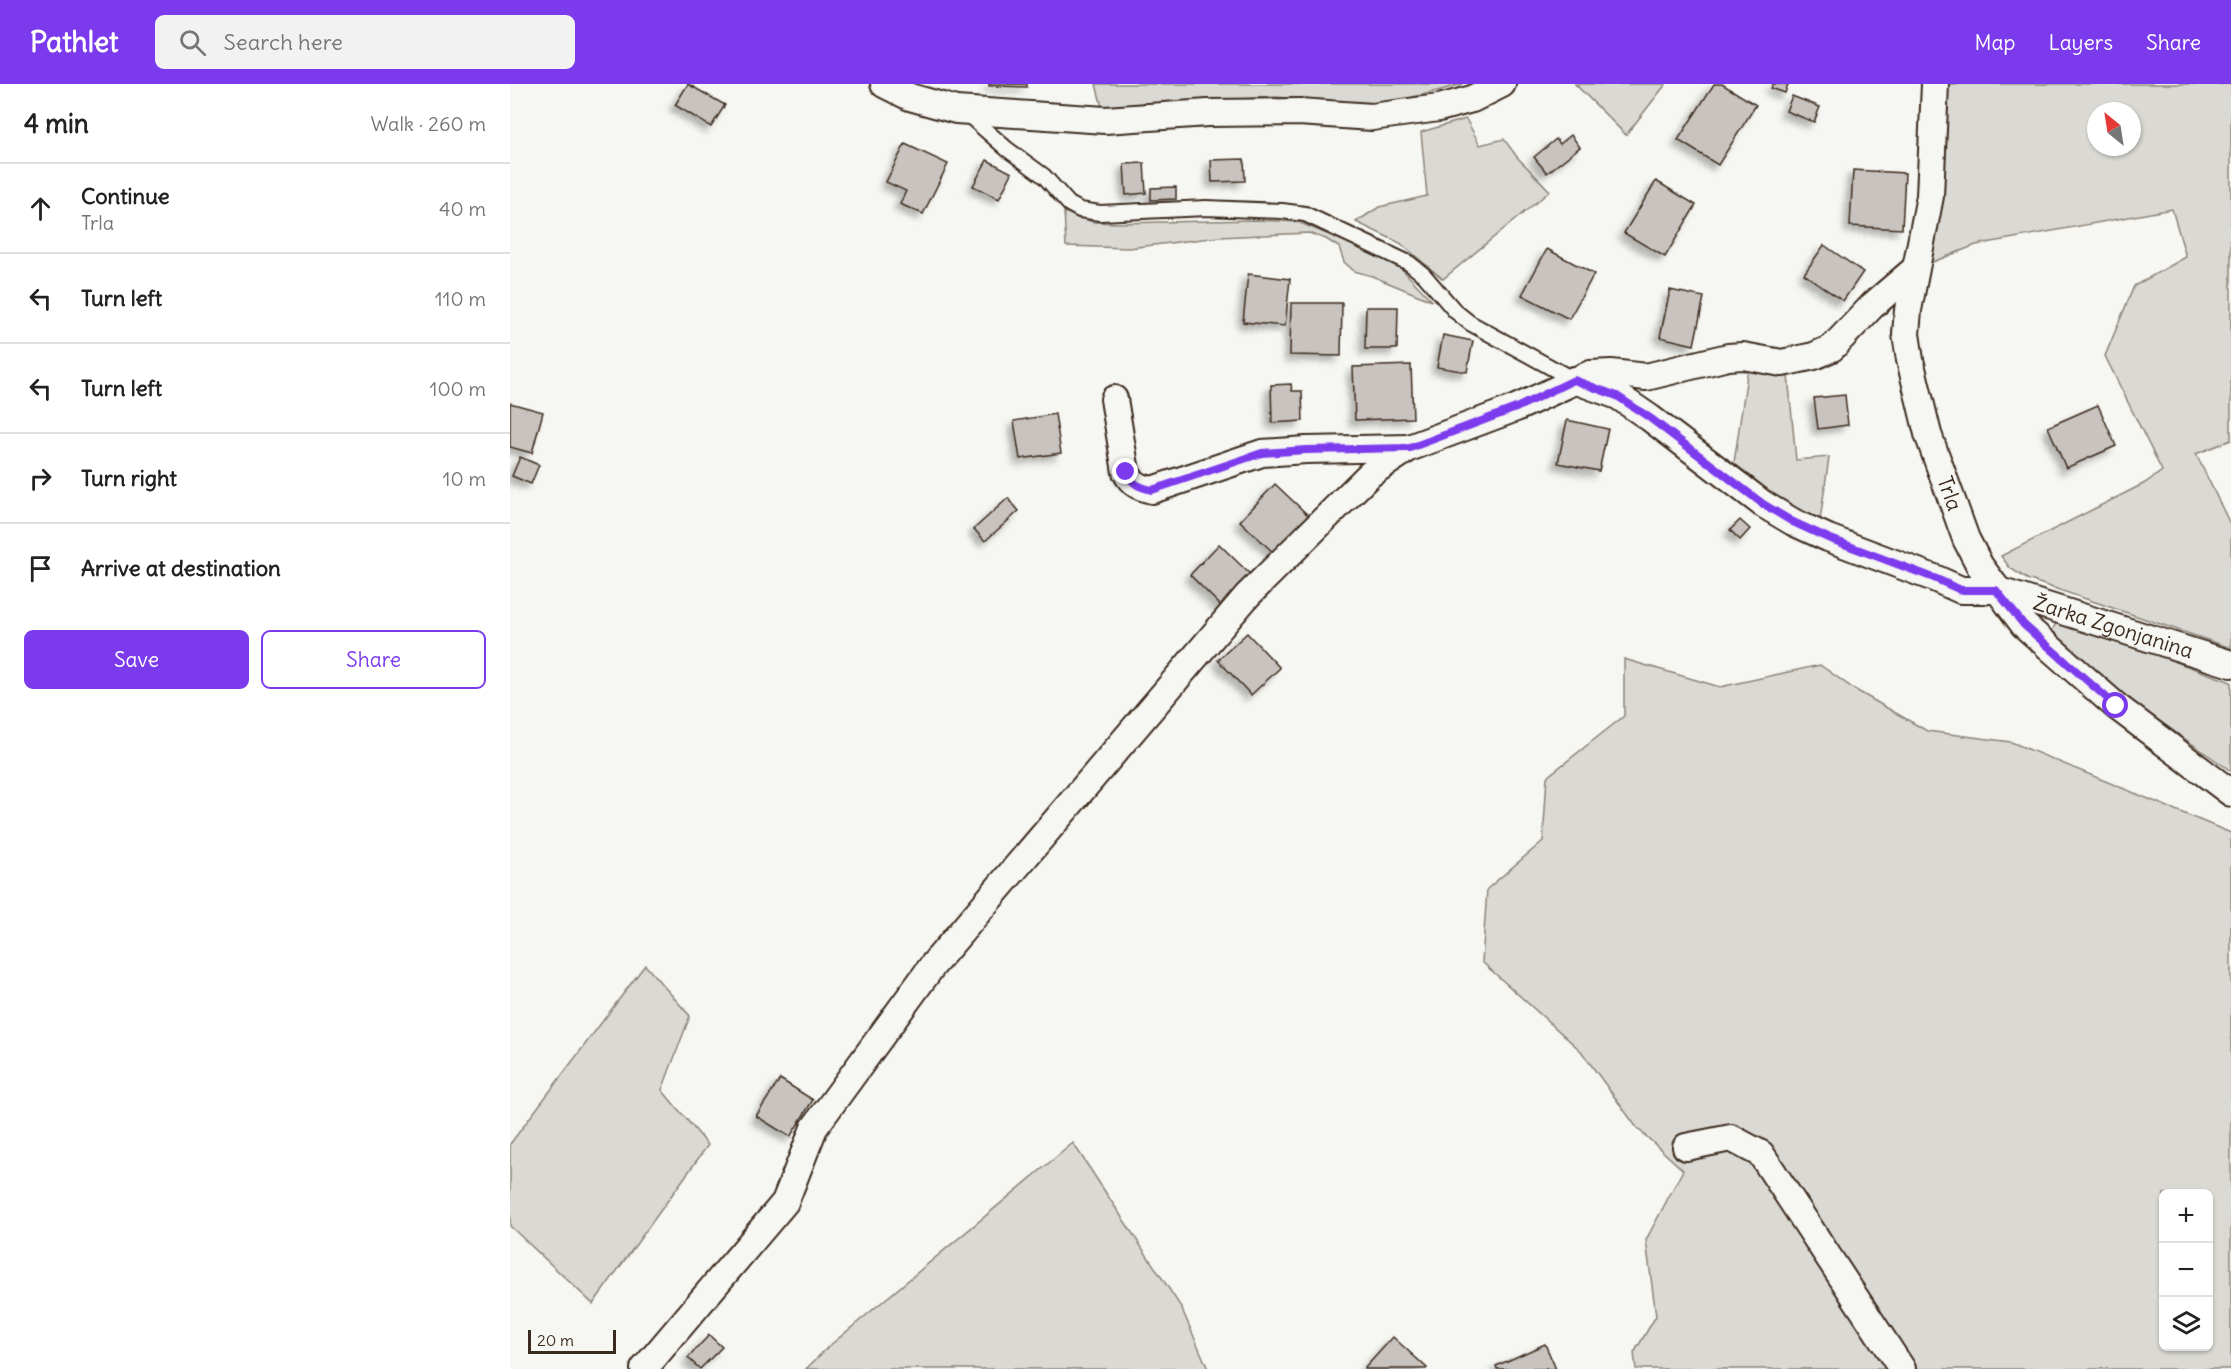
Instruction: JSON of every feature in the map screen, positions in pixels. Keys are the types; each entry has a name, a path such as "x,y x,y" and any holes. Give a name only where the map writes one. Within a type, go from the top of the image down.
{"street":[{"path":"884,84 910,97 964,111 1105,120 1208,113 1299,112 1372,117 1438,108 1472,99 1502,84"},
{"name":"Trla","path":"1935,84 1930,196 1915,269 1906,334 1928,434 1966,539 1996,590 2024,625 2116,706 2231,793"},
{"path":"644,1369 785,1202 814,1128 933,965 1246,596 1370,474 1410,448 1516,408 1590,374 1611,373 1646,378 1728,357 1743,356 1782,363 1814,356 1838,343 1873,305 1915,269"},
{"name":"Žarka Zgonjanina","path":"1574,380 1617,396 1650,418 1763,504 1793,522 1828,538 1961,590 1996,590 2231,664"},
{"path":"1114,399 1126,472 1139,488 1152,490 1262,453 1410,448"},
{"path":"1686,1147 1731,1138 1761,1154 1902,1369"}],"lane":[{"path":"964,111 1007,149 1044,176 1069,204 1080,210 1100,213 1206,208 1305,214 1408,263 1424,275 1455,310 1470,323 1574,380"}],"shaded area":[{"path":"1096,84 1463,84 1375,104 1275,97 1102,107"},
{"path":"1575,84 1666,84 1626,135"},
{"path":"1947,84 2231,84 2231,440 2196,454 2231,526 2231,648 2027,579 2010,568 2001,556 2145,483 2162,471 2105,356 2134,286 2186,257 2172,209 1976,245 1930,263 1946,132"},
{"path":"1466,119 1480,145 1504,139 1517,157 1550,191 1443,279 1400,243 1356,222 1379,207 1427,196 1421,132"},
{"path":"1064,212 1093,222 1255,220 1298,222 1377,255 1401,268 1432,301 1354,271 1344,262 1339,247 1309,233 1219,237 1129,248 1066,246"},
{"path":"1748,368 1788,375 1796,460 1829,457 1820,521 1785,504 1734,463"},
{"path":"2058,619 2231,682 2231,771 2144,710 2049,637"},
{"path":"1624,659 1720,687 1820,665 1854,689 1927,731 2011,742 2231,833 2231,1369 1636,1369 1634,1353 1656,1316 1646,1240 1683,1170 1637,1128 1581,1051 1482,962 1487,889 1543,841 1547,777 1624,716"},
{"path":"645,965 690,1016 662,1090 708,1145 593,1304 510,1226 510,1144"},
{"path":"1073,1143 1181,1307 1208,1369 806,1369 828,1347"}],"building":[{"path":"688,84 725,105 711,127 675,105"},
{"path":"989,84 1027,84 1027,87 989,86"},
{"path":"1714,84 1722,84 1756,105 1718,165 1678,140"},
{"path":"1773,84 1788,84 1785,93 1771,88"},
{"path":"1792,96 1820,107 1814,122 1786,111"},
{"path":"1571,135 1580,147 1547,173 1534,157 1556,139 1560,144"},
{"path":"905,144 948,164 923,214 900,204 906,191 886,182"},
{"path":"1244,159 1245,181 1212,182 1211,160"},
{"path":"987,160 1012,173 999,199 973,186"},
{"path":"1144,163 1146,193 1126,195 1124,164"},
{"path":"1853,170 1905,173 1902,229 1850,226"},
{"path":"1656,181 1696,205 1665,257 1624,233"},
{"path":"1176,187 1176,199 1151,200 1151,188"},
{"path":"1824,245 1863,272 1843,301 1804,274"},
{"path":"1547,249 1594,274 1569,319 1522,295"},
{"path":"1248,274 1290,279 1285,326 1243,322"},
{"path":"1670,290 1704,297 1694,345 1660,337"},
{"path":"1291,303 1342,303 1341,356 1290,355"},
{"path":"1366,307 1398,307 1397,349 1365,349"},
{"path":"1443,335 1473,341 1467,372 1437,367"},
{"path":"1411,365 1413,418 1355,420 1353,367"},
{"path":"1291,384 1292,391 1302,391 1303,421 1272,423 1271,385"},
{"path":"1845,395 1848,425 1818,429 1814,398"},
{"path":"510,403 543,412 532,453 510,447"},
{"path":"2098,405 2116,446 2066,468 2048,427"},
{"path":"1055,414 1061,453 1020,459 1014,421"},
{"path":"1567,420 1608,429 1599,471 1558,463"},
{"path":"520,457 539,465 531,484 512,476"},
{"path":"1275,484 1311,518 1277,556 1240,521"},
{"path":"1008,498 1019,511 985,541 974,529"},
{"path":"1740,520 1750,529 1740,540 1730,530"},
{"path":"1219,544 1253,577 1223,608 1190,575"},
{"path":"1247,633 1280,668 1251,695 1218,660"},
{"path":"780,1079 813,1100 790,1137 756,1116"},
{"path":"709,1335 722,1347 700,1369 688,1358"},
{"path":"1393,1337 1427,1368 1364,1369"},
{"path":"1545,1344 1556,1369 1497,1369 1496,1366"}],"route":[{"path":"1126,472 1139,488 1152,490 1262,453 1410,448 1516,408 1574,380 1617,396 1650,418 1763,504 1793,522 1961,590 1996,590 2024,625 2116,706"}]}
